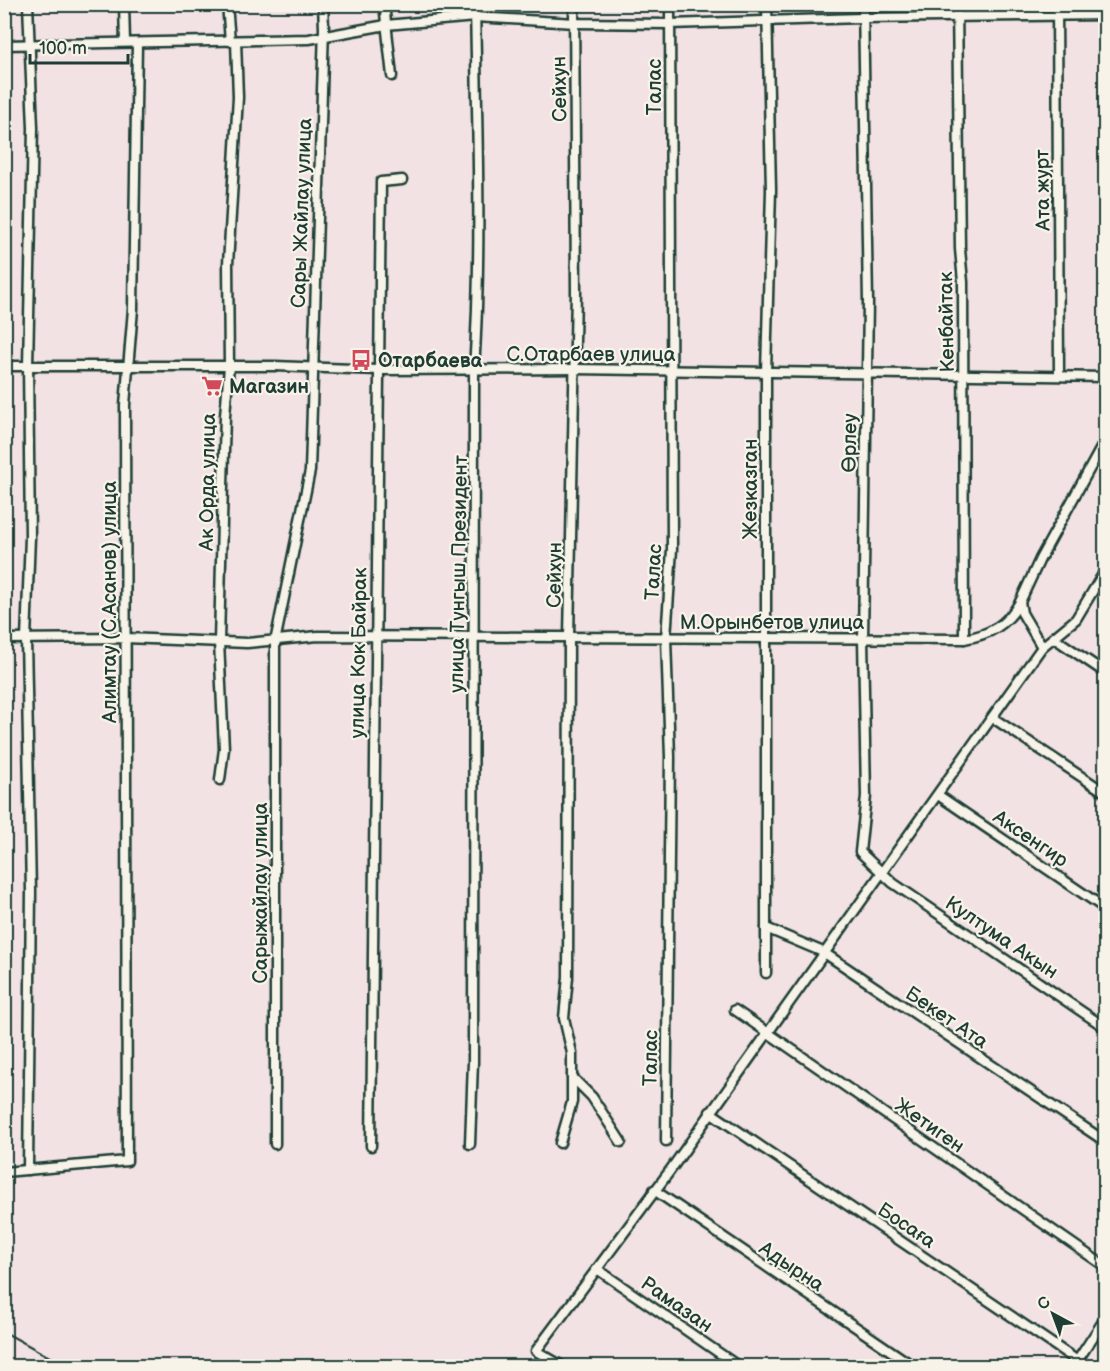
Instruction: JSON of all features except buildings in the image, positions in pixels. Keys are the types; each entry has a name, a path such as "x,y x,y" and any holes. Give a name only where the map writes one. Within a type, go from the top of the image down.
{"street":[{"path":"4,1172 28,1170 31,892 26,639 30,537 28,366 33,128 27,4"},
{"path":"124,4 125,42"},
{"name":"Ак Орда улица","path":"220,780 224,749 219,642 225,416 229,366 228,264 238,97 227,4"},
{"name":"Сары Жайлау улица","path":"312,423 323,4"},
{"path":"384,4 392,76"},
{"name":"улица Тунгыш Президент","path":"470,1144 473,1062 474,370 478,315 479,156 475,4"},
{"name":"Сейхун","path":"560,1143 572,1102 572,1053 564,1018 568,977 569,637 575,369 574,4"},
{"name":"Талас","path":"666,1141 670,757 666,638 672,549 670,4"},
{"name":"Жезказган","path":"766,973 766,372 771,190 767,4"},
{"name":"Өрлеу","path":"863,4 866,373 863,639 866,796 859,845 860,852 882,872"},
{"name":"Кенбайтак","path":"957,4 963,374 964,639"},
{"name":"Ата журт","path":"1057,4 1059,375"},
{"path":"4,45 322,38 345,31 386,25 475,16 574,24 670,24 862,18 1106,15"},
{"name":"Алимтау (С.Асанов) улица","path":"28,1170 128,1161 124,405 133,309 137,42"},
{"name":"улица Кок Байрак","path":"371,1146 374,638 381,182 402,180"},
{"name":"С.Отарбаев улица","path":"4,366 275,366 378,370 575,369 1106,377"},
{"name":"Сарыжайлау улица","path":"275,1144 275,642 305,504 310,471 312,423"},
{"name":"М.Орынбетов улица","path":"4,639 126,638 219,642 275,642 318,636 964,639 993,630 1013,615 1040,558 1106,439"},
{"path":"562,1366 536,1351 938,795 1042,647 1076,619 1106,569"},
{"path":"1020,602 1022,613 1042,647"},
{"path":"1054,638 1106,673"},
{"path":"993,717 1106,793"},
{"name":"Аксенгир","path":"938,795 1106,909"},
{"name":"Култума Акын","path":"882,872 893,883 1106,1028"},
{"name":"Бекет Ата","path":"766,928 824,952 1106,1142"},
{"name":"Жетиген","path":"735,1010 1106,1267"},
{"path":"572,1077 592,1097 621,1142"},
{"name":"Босаға","path":"710,1112 1079,1365"},
{"name":"Адырна","path":"654,1190 913,1366"},
{"name":"Рамазан","path":"597,1269 738,1366"},
{"path":"1079,1365 1106,1317"}],"railway":[{"path":"4,1332 66,1366"}],"place":[{"name":"Отарбаева","path":"361,360"},
{"name":"Магазин","path":"212,386"}]}
